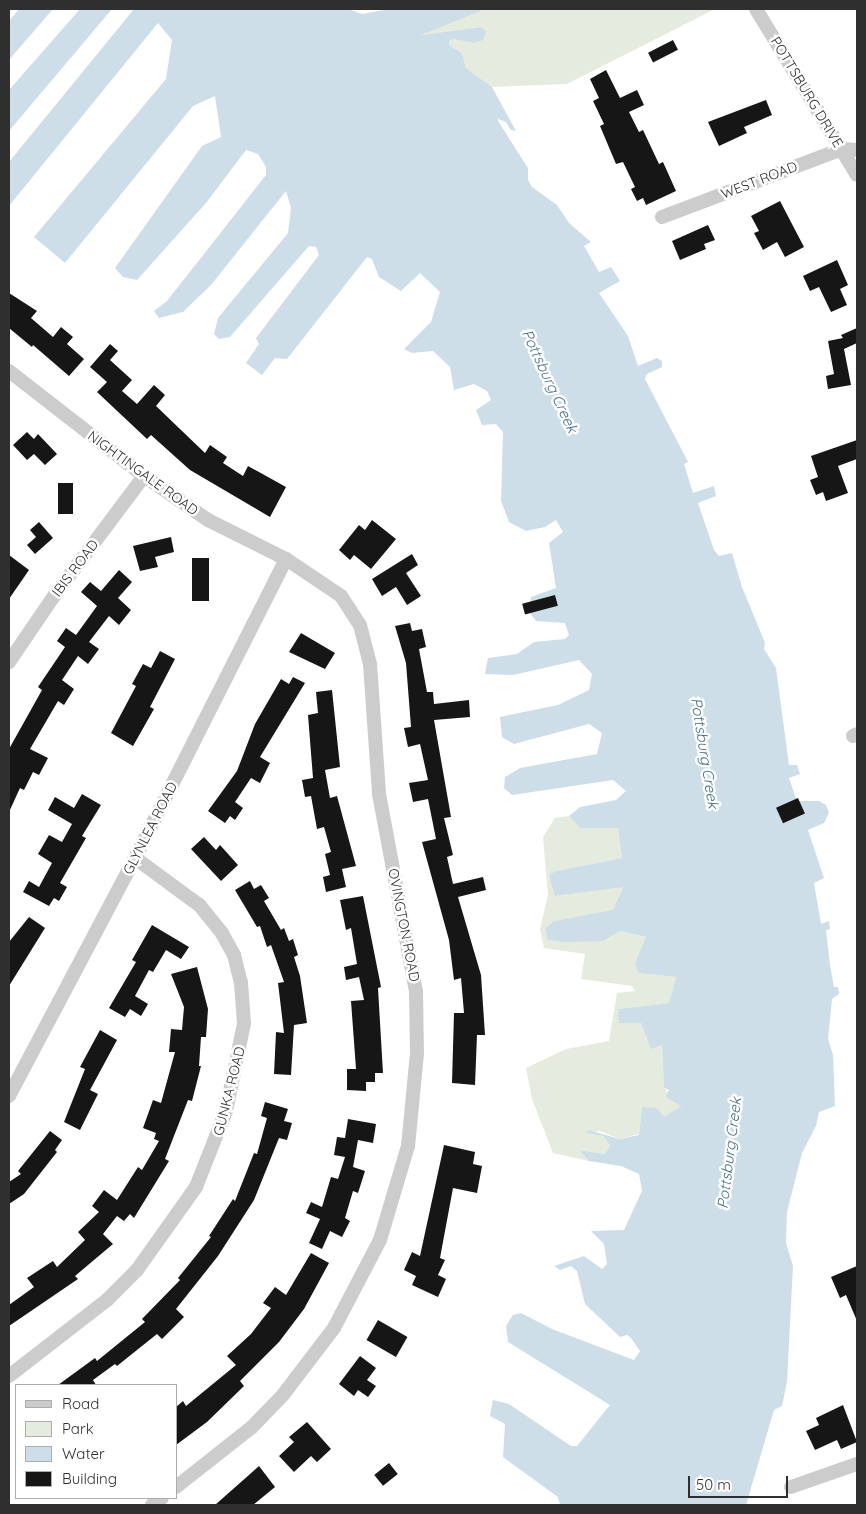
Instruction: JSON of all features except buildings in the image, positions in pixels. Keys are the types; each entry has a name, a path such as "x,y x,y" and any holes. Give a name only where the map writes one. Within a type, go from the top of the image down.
{"street":[{"name":"POTTSBURG DRIVE","path":"756,9 857,175"},
{"name":"WEST ROAD","path":"662,217 842,149 857,150"},
{"name":"NIGHTINGALE ROAD","path":"9,371 144,476 208,520 286,559"},
{"name":"IBIS ROAD","path":"9,662 54,596 144,476"},
{"name":"GLYNLEA ROAD","path":"9,1096 135,858 286,559"},
{"name":"OVINGTON ROAD","path":"178,1485 252,1427 284,1395 334,1328 364,1274 386,1223 401,1174 412,1118 417,1053 416,991 379,794 366,644 354,612 341,596 286,559"},
{"name":"GUNKA ROAD","path":"9,1376 107,1300 137,1270 196,1187 226,1112 244,1023 245,1006 238,966 222,933 210,915 135,858"},
{"path":"790,1487 857,1464"}],"green space":[{"path":"485,9 715,9 567,84 492,87 466,68 462,53 450,46 449,41 453,39 474,43 481,27 421,35 423,31"},
{"path":"569,816 580,828 618,828 622,858 556,871 555,896 623,886 613,911 554,921 603,941 620,931 646,937 639,973 676,977 669,1003 618,1009 620,1023 641,1023 651,1048 662,1044 664,1088 681,1106 665,1118 642,1107 639,1134 620,1139 600,1131 586,1133 603,1136 610,1145 605,1154 579,1150 589,1161 553,1153 532,1099 526,1068 566,1049 609,1041 617,993 635,991 632,986 581,979 585,954 544,948 540,929 548,895 543,837 555,818"}],"water":[{"path":"19,9 53,9 9,60 9,21"},
{"path":"80,9 112,9 9,131 9,90"},
{"name":"Pottsburg Creek","path":"134,9 348,9 362,14 390,9 485,9 421,35 481,27 486,32 483,40 474,43 453,39 449,41 450,46 462,53 466,68 492,87 516,131 511,130 506,122 498,119 498,121 528,168 528,180 532,187 557,205 569,223 591,242 584,246 599,272 611,267 620,281 599,293 628,336 638,366 657,358 662,361 662,367 647,374 645,379 688,462 684,464 693,493 714,486 716,496 698,503 714,550 719,556 732,553 742,587 765,643 764,649 776,668 789,765 797,765 800,774 789,778 797,801 819,801 826,805 829,813 824,823 808,830 824,878 814,883 821,924 829,921 830,929 826,930 830,965 834,987 838,987 839,994 832,999 828,1039 833,1055 835,1106 819,1112 816,1126 802,1153 787,1212 786,1243 793,1266 787,1382 782,1406 774,1410 746,1505 560,1505 558,1497 503,1457 505,1424 490,1416 493,1400 509,1404 571,1446 577,1446 610,1405 508,1342 506,1326 513,1315 521,1313 552,1329 634,1360 640,1351 631,1338 627,1335 620,1337 585,1304 577,1271 571,1266 560,1270 554,1266 584,1256 602,1269 607,1264 604,1244 591,1231 624,1230 642,1191 639,1174 621,1166 589,1161 579,1150 605,1154 610,1145 603,1136 586,1133 588,1130 620,1139 639,1135 642,1107 656,1108 665,1117 681,1106 666,1097 669,1090 664,1088 662,1045 651,1049 641,1023 619,1023 618,1009 669,1003 676,977 639,973 635,964 646,937 620,931 603,941 564,942 548,940 545,929 554,921 613,910 623,887 555,896 549,875 556,871 622,858 618,828 580,828 569,816 580,807 616,800 626,791 613,780 512,795 504,788 505,777 520,768 597,754 602,733 589,724 514,744 502,737 500,717 558,705 589,690 592,674 579,660 513,675 485,674 488,658 517,654 534,642 565,639 569,635 565,623 536,621 529,612 531,597 556,588 549,543 563,532 556,520 545,527 526,531 509,522 501,501 503,432 496,424 482,425 476,410 491,400 487,391 474,384 454,390 450,367 433,351 412,353 404,349 431,322 440,292 420,273 401,291 379,277 372,259 367,257 287,359 275,358 262,375 246,363 259,344 256,338 319,255 316,247 309,246 230,337 219,339 214,334 218,318 288,233 291,208 286,191 211,285 183,312 159,318 154,311 167,301 266,175 266,167 258,154 246,150 206,203 137,280 123,277 115,268 202,146 221,137 215,96 193,106 65,263 34,237 166,79 172,40 158,23 9,206 9,162"}]}
